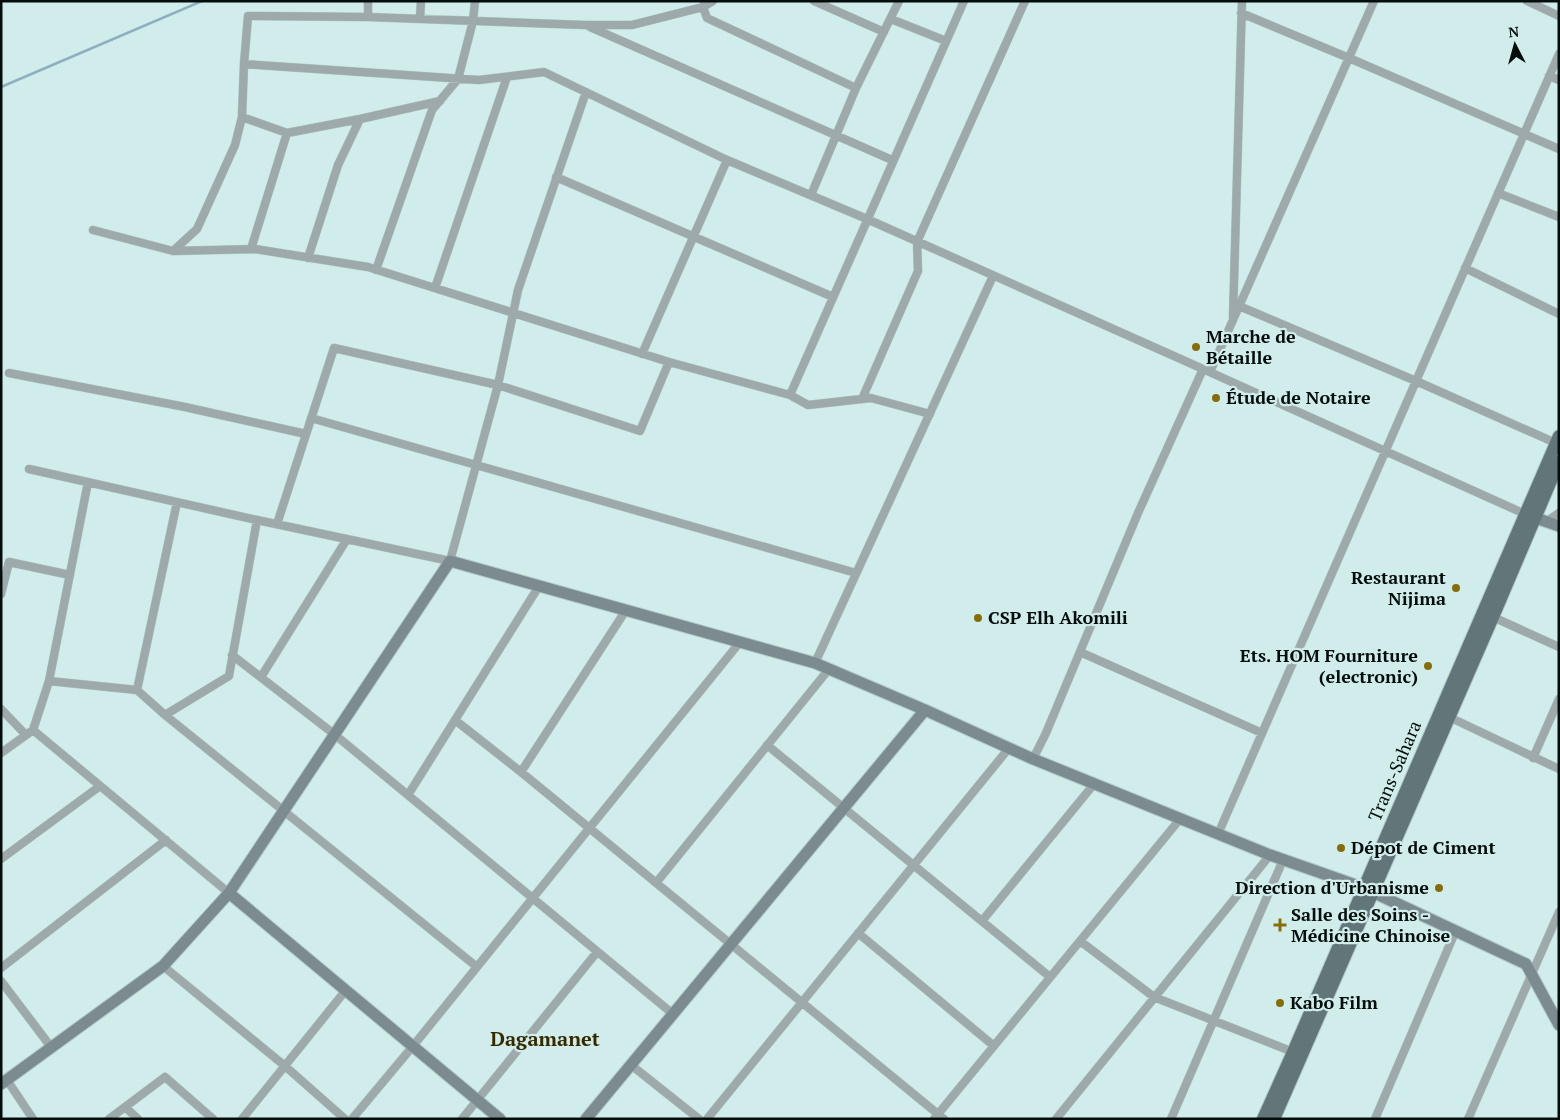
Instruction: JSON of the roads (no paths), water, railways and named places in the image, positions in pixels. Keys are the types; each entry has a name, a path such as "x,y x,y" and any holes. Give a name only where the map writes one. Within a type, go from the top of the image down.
{"main road":[{"name":"Trans-Sahara","path":"1536,518 1558,441"},
{"name":"Trans-Sahara","path":"1274,1119 1369,891 1503,579 1536,518 1559,462"},
{"name":"Trans-Sahara","path":"1263,1119 1449,717 1493,617 1503,579"}],"street":[{"path":"368,1 368,17"},
{"path":"420,18 421,1"},
{"path":"376,270 432,110 458,79 475,1"},
{"path":"173,251 197,229 235,145 242,117 248,16 420,18 585,25 632,25 713,1"},
{"path":"814,1 884,32"},
{"path":"811,195 856,88 899,1"},
{"path":"790,395 892,160 964,1"},
{"path":"862,399 918,271 917,242 1025,1"},
{"path":"1233,321 1242,1"},
{"path":"1527,1 1559,16"},
{"path":"1033,759 1046,733 1138,513 1206,370 1233,321 1373,2"},
{"path":"703,4 707,18 856,88"},
{"path":"1242,14 1559,149"},
{"path":"891,19 946,41"},
{"path":"585,25 892,160"},
{"path":"1218,834 1559,54"},
{"path":"244,64 478,80 544,72 727,160 811,195 1536,518 1559,526"},
{"path":"1549,76 1559,80"},
{"path":"435,288 507,77"},
{"path":"33,1119 4,1082 163,966 228,893 450,561 498,385 518,290 586,92"},
{"path":"242,117 287,132 360,119 440,101"},
{"path":"308,258 338,165 360,119"},
{"path":"251,249 287,132"},
{"path":"642,354 727,160"},
{"path":"556,177 833,297"},
{"path":"1498,193 1559,217"},
{"path":"93,230 173,251 251,249 376,270 642,354 790,395 808,404 871,398 930,414"},
{"path":"1465,268 1559,314"},
{"path":"815,663 994,276"},
{"path":"1239,306 1558,441"},
{"path":"277,524 334,348 498,385 640,431 669,362"},
{"path":"9,373 306,434"},
{"path":"311,418 856,572"},
{"path":"29,469 450,561 815,663 926,710 1033,759 1270,855 1369,891 1526,964 1559,1025"},
{"path":"1,753 30,732 50,681 88,482"},
{"path":"137,690 177,502"},
{"path":"1536,518 1559,513"},
{"path":"165,715 228,676 257,520"},
{"path":"261,677 347,539"},
{"path":"1,594 9,562 70,575"},
{"path":"408,795 539,586"},
{"path":"521,772 626,610"},
{"path":"1493,617 1559,646"},
{"path":"352,1119 740,642"},
{"path":"1080,652 1262,734"},
{"path":"232,655 334,734 673,1014"},
{"path":"656,883 829,669"},
{"path":"50,681 137,690 165,715 477,967"},
{"path":"1533,758 1559,699"},
{"path":"1,709 166,840 500,1119"},
{"path":"586,1119 926,710"},
{"path":"1449,717 1559,769"},
{"path":"455,720 802,1002 939,1117 994,1046 1180,819"},
{"path":"767,745 1050,977"},
{"path":"707,1119 1008,748"},
{"path":"982,921 1094,784"},
{"path":"1,859 100,786"},
{"path":"1,968 166,840"},
{"path":"1056,1119 1270,855"},
{"path":"1171,1119 1283,860"},
{"path":"1468,1119 1559,912"},
{"path":"1374,1119 1456,930"},
{"path":"858,933 994,1046"},
{"path":"1080,941 1154,997 1293,1052"},
{"path":"462,1119 597,952"},
{"path":"163,966 285,1066 345,1119"},
{"path":"1,981 51,1048"},
{"path":"242,1119 346,990"},
{"path":"631,1064 699,1119"},
{"path":"109,1119 165,1077 213,1119"},
{"path":"125,1107 138,1119"}],"waterway":[{"path":"1,87 202,1"}],"place":[{"name":"Marche de Bétaille","path":"1196,347"},
{"name":"Étude de Notaire","path":"1216,398"},
{"name":"Restaurant Nijima","path":"1456,588"},
{"name":"CSP Elh Akomili","path":"978,618"},
{"name":"Ets. HOM Fourniture (electronic)","path":"1428,666"},
{"name":"Dépot de Ciment","path":"1341,848"},
{"name":"Direction d'Urbanisme","path":"1439,888"},
{"name":"Salle des Soins - Médicine Chinoise","path":"1280,925"},
{"name":"Kabo Film","path":"1280,1003"}],"district":[{"name":"Dagamanet","path":"545,1039"}]}
